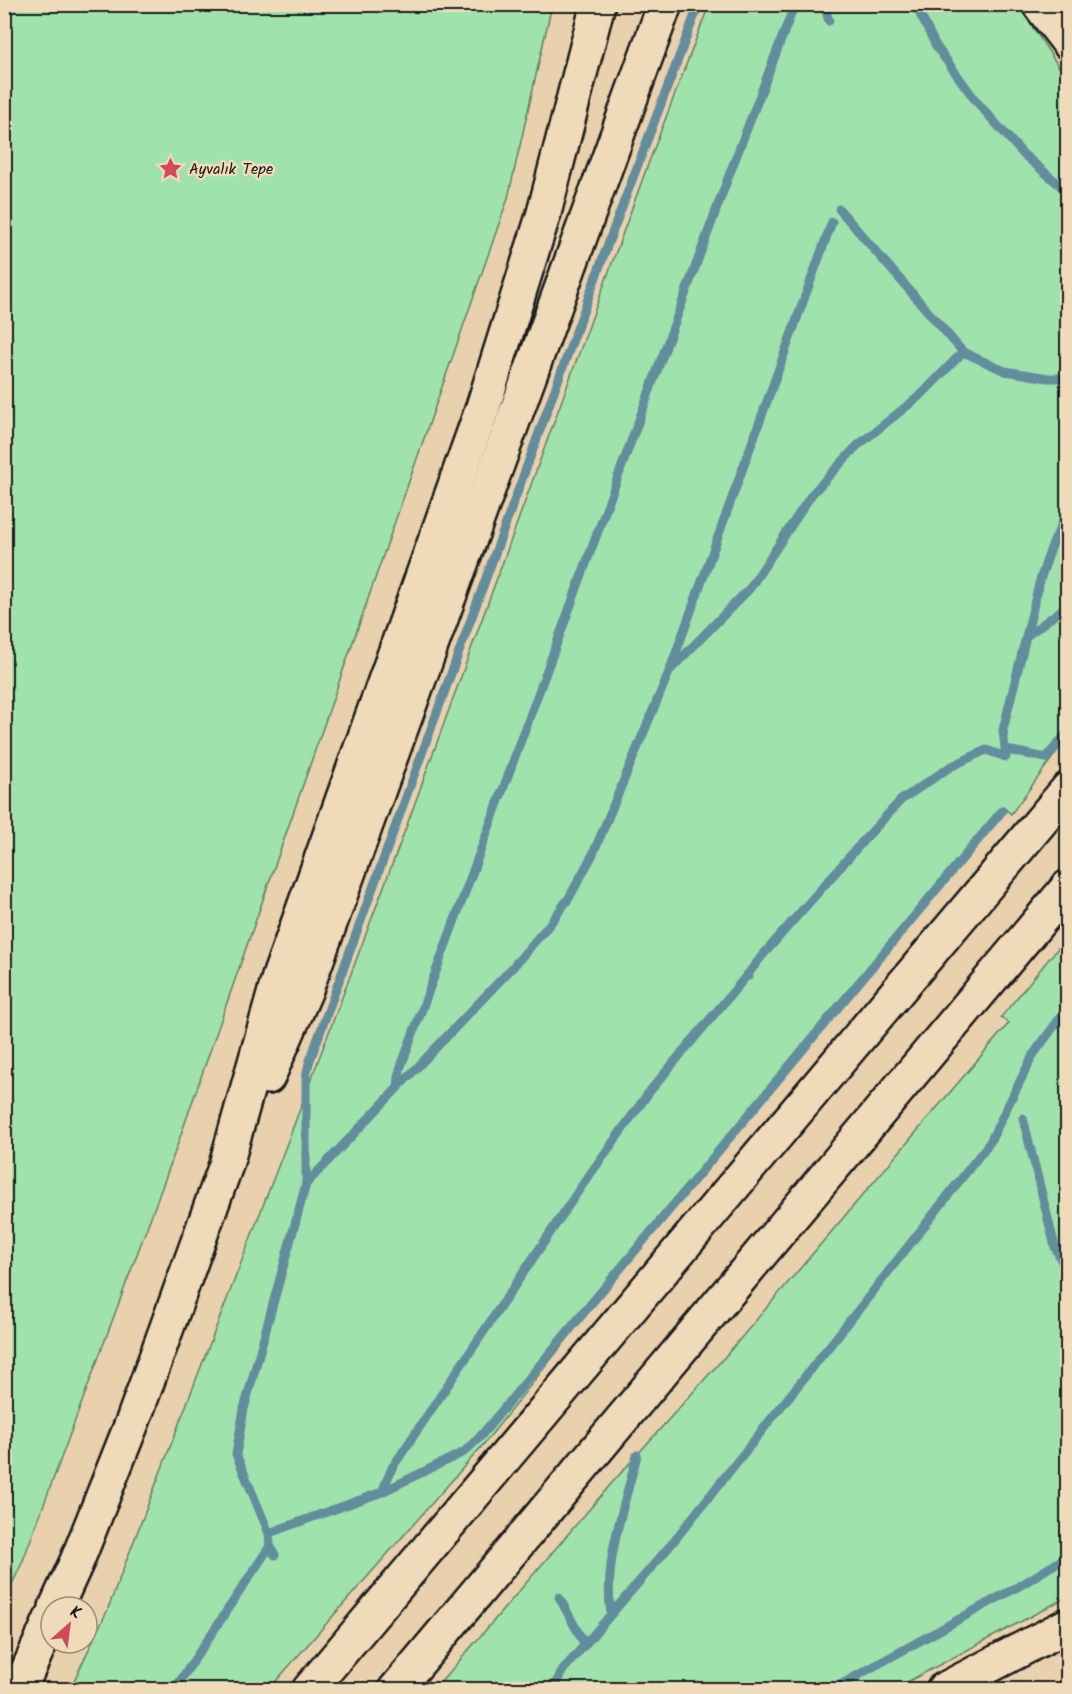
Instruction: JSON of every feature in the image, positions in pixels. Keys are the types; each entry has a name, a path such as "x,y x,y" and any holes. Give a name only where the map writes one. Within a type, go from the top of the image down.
{"highway":[{"path":"62,1595 134,1418 226,1165 279,977 479,417 547,202 597,4"},
{"path":"226,1165 305,992 665,4"},
{"path":"1039,4 1068,42"},
{"path":"309,1689 1068,789"},
{"path":"395,1689 1068,887"},
{"path":"944,1689 1068,1625"},
{"path":"19,1689 39,1645"}],"green space":[{"path":"5,4 552,5 508,198 171,1163 22,1563 5,1599"},
{"path":"709,5 1018,5 1067,76 1067,738 1011,814 1003,807 756,1102 483,1445 269,1689 70,1689 86,1655 99,1655 99,1628 289,1138 404,833 647,167"},
{"path":"1067,937 1067,1597 894,1689 435,1689 611,1484 729,1352 1009,1023 1001,1017"}],"waterway":[{"path":"275,1555 270,1546 269,1533 236,1454 244,1409 306,1184 306,1077 309,1063 609,241 699,4"},
{"path":"398,1086 400,1069 728,178 795,4"},
{"path":"824,4 829,21"},
{"path":"915,4 936,46 976,101 1023,154 1068,192"},
{"path":"839,209 963,352 1005,371 1048,378 1068,378"},
{"path":"306,1184 512,968 569,898 593,854 669,672 832,222"},
{"path":"670,670 750,588 812,494 857,446 922,394 963,352"},
{"path":"749,976 748,974 762,956 901,800 950,767 986,750 1006,757 1003,730 1040,580 1068,510"},
{"path":"1028,635 1068,605"},
{"path":"1007,750 1046,758 1068,732"},
{"path":"269,1533 382,1492 464,1452 479,1438 1002,811"},
{"path":"382,1492 392,1468 583,1184 650,1091 748,974"},
{"path":"552,1690 563,1670 669,1547 990,1142 1033,1055 1068,1007"},
{"path":"1023,1118 1055,1247 1065,1268 1068,1285"},
{"path":"611,1614 610,1574 616,1534 637,1455"},
{"path":"174,1690 270,1546"},
{"path":"831,1690 1021,1585 1068,1556"},
{"path":"559,1597 585,1645"}],"place":[{"name":"Ayvalık Tepe","path":"171,169"}]}
